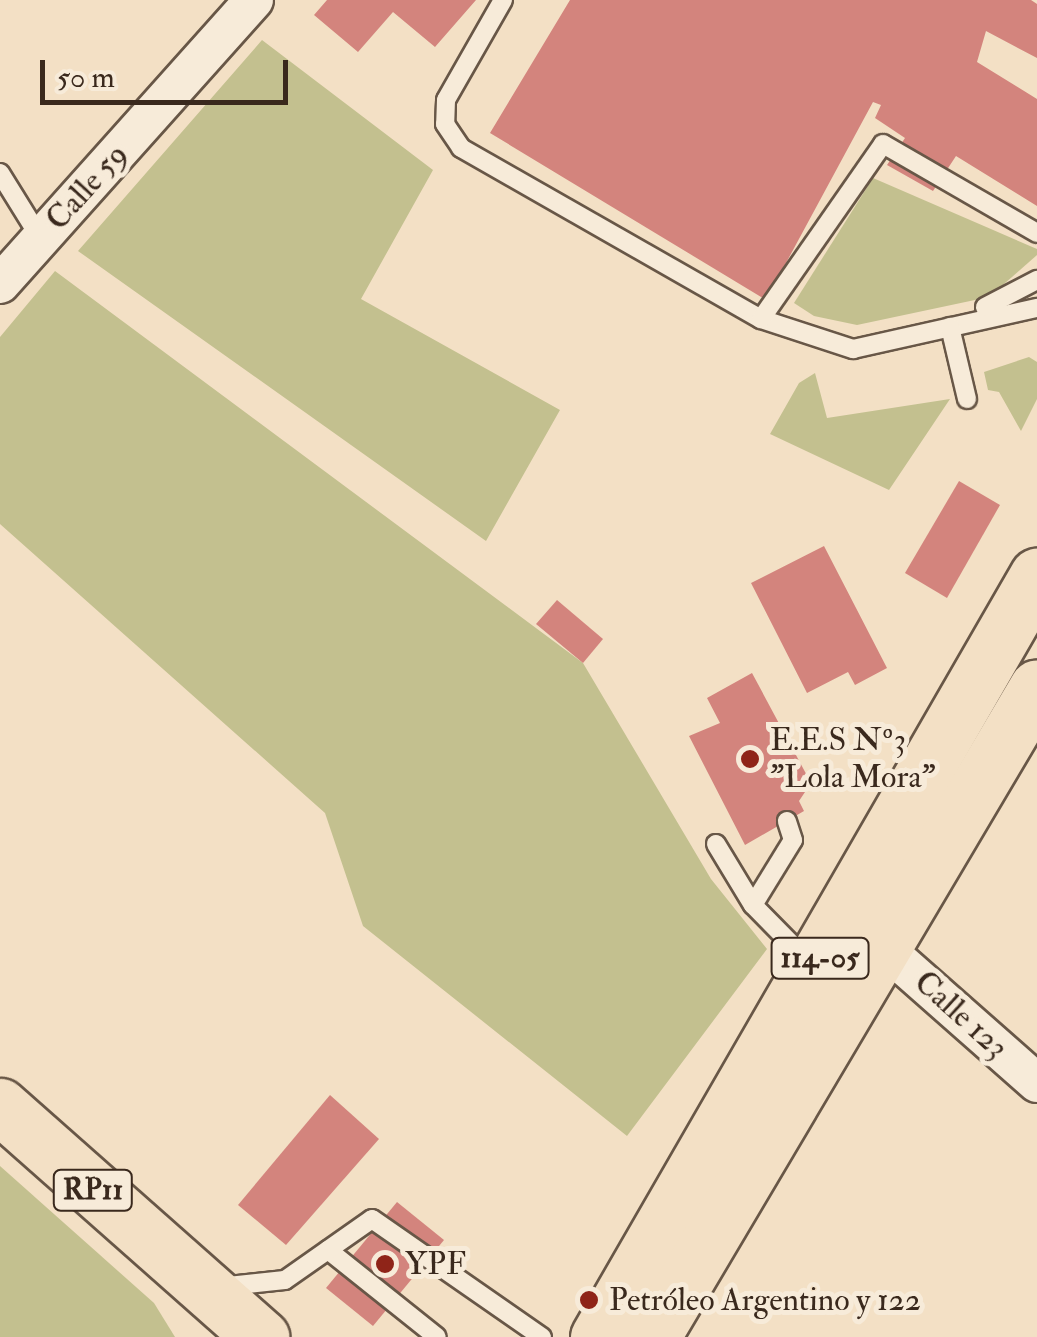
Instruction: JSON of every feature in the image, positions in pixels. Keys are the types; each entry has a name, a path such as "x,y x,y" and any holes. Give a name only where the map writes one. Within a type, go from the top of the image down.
{"main road":[{"name":"114-05","path":"598,1337 1037,576"},
{"name":"114-05","path":"652,1337 1037,686"},
{"name":"RP11","path":"0,1106 202,1300 261,1337"}],"street":[{"name":"Calle 59","path":"0,284 254,0"},
{"name":"Calle 123","path":"884,948 1037,1083"}],"lane":[{"path":"503,0 446,100 445,124 461,148 763,318 854,348 1037,308"},
{"path":"763,318 883,144 1037,233"},
{"path":"0,173 41,240"},
{"path":"763,318 854,338 1003,302 1037,280"},
{"path":"950,327 967,399"},
{"path":"753,905 793,840 787,821"},
{"path":"716,844 753,905 814,968"},
{"path":"202,1300 286,1280 372,1219 542,1337"},
{"path":"328,1250 437,1337"}],"shaded area":[{"path":"262,40 433,170 361,299 560,410 486,541 78,251"},
{"path":"873,178 1037,249 1037,255 989,297 857,325 814,316 794,303"},
{"path":"55,271 583,663 711,879 767,949 627,1136 363,926 325,813 0,524 0,337"},
{"path":"1029,357 1037,362 1037,399 1021,431 999,392 988,390 984,372"},
{"path":"815,373 827,418 950,399 889,490 770,434 799,383"},
{"path":"0,1166 154,1303 175,1337 0,1337"}],"building":[{"path":"327,0 476,0 435,47 393,12 358,52 314,15"},
{"path":"570,0 1031,0 1037,4 1037,58 986,31 977,62 1037,99 1037,206 956,156 933,191 887,165 905,138 875,118 881,105 873,102 766,300 490,133"},
{"path":"959,481 1000,505 947,598 905,573"},
{"path":"824,546 887,668 855,685 848,672 807,693 751,583"},
{"path":"557,600 603,639 583,663 536,624"},
{"name":"E.E.S Nº3 \"Lola Mora\"","path":"752,673 811,783 799,801 804,811 745,845 689,736 720,723 707,698"},
{"path":"330,1095 379,1139 286,1245 238,1205"},
{"name":"YPF","path":"397,1202 444,1240 373,1326 326,1288"}],"place":[{"name":"E.E.S Nº3 \"Lola Mora\"","path":"750,759"},
{"name":"YPF","path":"385,1264"},
{"name":"Petróleo Argentino y 122","path":"589,1300"}]}
